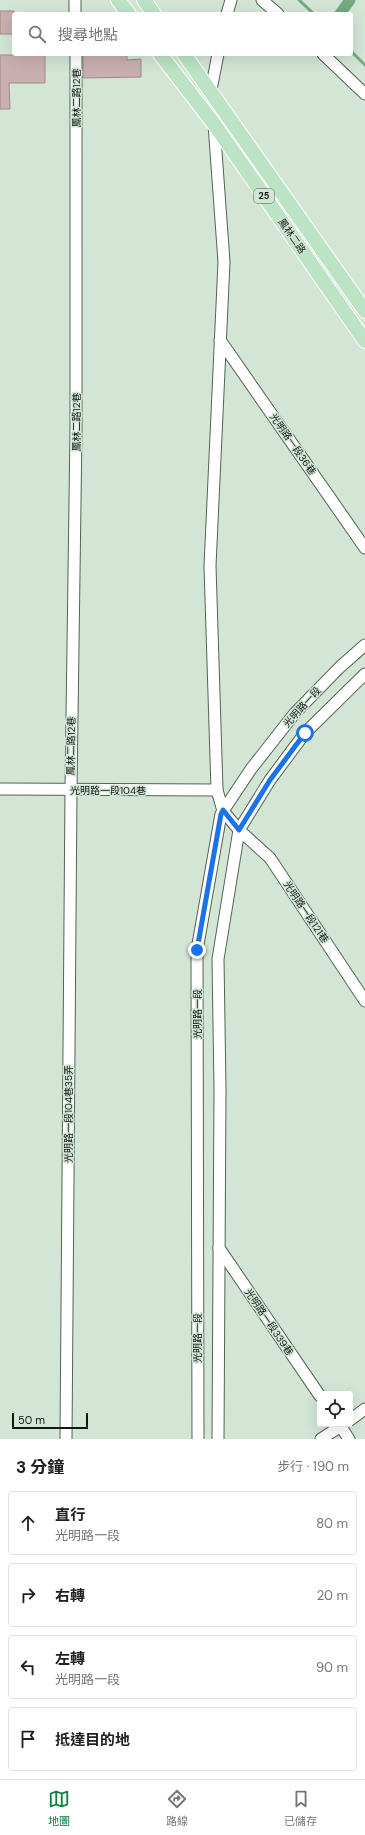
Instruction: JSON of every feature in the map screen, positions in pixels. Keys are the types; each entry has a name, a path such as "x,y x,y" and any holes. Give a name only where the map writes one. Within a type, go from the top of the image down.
{"main road":[{"path":"118,0 127,12"},
{"path":"144,0 153,12"},
{"name":"鳳林二路","path":"162,56 214,124 365,341"},
{"name":"鳳林二路","path":"185,56 365,311"}],"street":[{"path":"76,0 76,12"},
{"path":"227,12 230,0"},
{"path":"262,0 276,12"},
{"name":"鳳林二路12巷","path":"71,790 76,430 76,56"},
{"path":"210,90 218,56"},
{"path":"324,56 365,94"},
{"path":"214,124 224,262 210,566 217,790 223,810"},
{"name":"光明路一段36巷","path":"220,340 365,548"},
{"name":"光明路一段","path":"198,1439 197,950 219,822 223,810 251,769 295,713 340,666 365,645"},
{"name":"光明路一段","path":"218,1439 220,1089 218,959 239,830 270,780 305,733 365,674"},
{"name":"光明路一段104巷","path":"0,790 217,790"},
{"name":"光明路一段104巷35弄","path":"66,1439 71,790"},
{"name":"光明路一段121巷","path":"223,810 239,830 270,858 365,1001"},
{"name":"光明路一段339巷","path":"219,1248 317,1392"},
{"path":"353,1417 365,1409"},
{"path":"321,1439 338,1427"},
{"path":"345,1427 350,1439"}],"building":[{"path":"0,11 14,11 12,12 12,34 0,34"},
{"path":"0,55 45,56 45,83 9,83 10,109 0,109"},
{"path":"83,56 127,56 127,60 141,59 141,77 83,78"}],"waterway":[{"path":"299,0 312,12"},
{"path":"341,12 350,0"},
{"path":"353,53 365,65"}],"route":[{"path":"197,950 221,814 223,810 239,830 270,780 305,733"}]}
